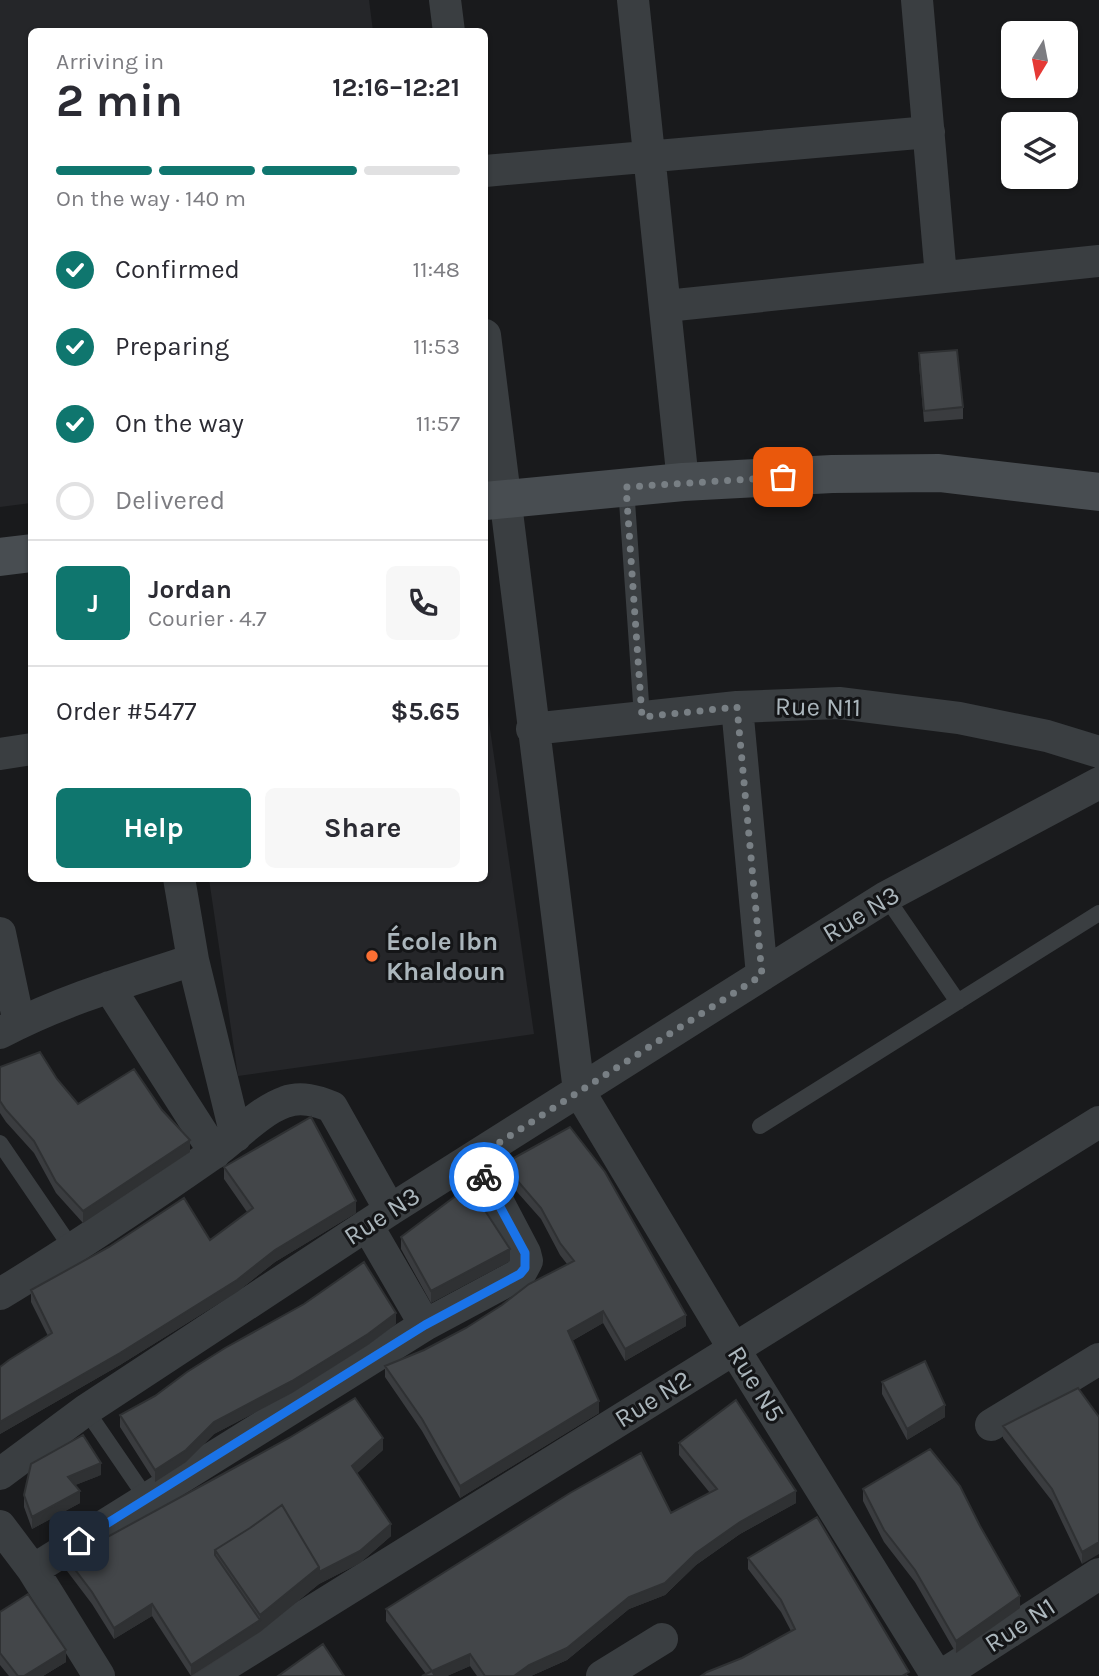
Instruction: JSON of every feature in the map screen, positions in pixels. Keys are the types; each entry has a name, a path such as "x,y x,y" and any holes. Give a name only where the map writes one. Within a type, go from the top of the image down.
{"main road":[{"path":"495,500 683,482 832,474 939,473 1099,492"},
{"path":"0,557 28,554"}],"street":[{"path":"445,0 448,28"},
{"path":"633,0 683,482"},
{"path":"917,0 941,277"},
{"path":"488,171 929,132"},
{"path":"666,306 1099,261"},
{"path":"488,384 495,500 532,729 579,1091"},
{"name":"Rue N11","path":"532,729 737,707 839,703 959,718 1047,736 1099,752"},
{"path":"737,707 762,975"},
{"path":"0,754 28,750"},
{"name":"Rue N3","path":"0,1474 86,1410 378,1218 886,897 1099,783"},
{"path":"180,882 225,1144"},
{"path":"0,933 10,1028 109,987 192,960"},
{"path":"109,987 225,1144"},
{"name":"Rue N5","path":"579,1091 734,1349 939,1676"},
{"path":"0,1294 73,1250 270,1110 285,1102 316,1100 332,1107 425,1325"},
{"name":"Rue N2","path":"208,1676 734,1349 1094,1134"},
{"path":"33,1570 425,1325 520,1274 527,1261 523,1247 475,1158"},
{"path":"991,1425 1099,1359"},
{"path":"0,1526 33,1570 99,1676"},
{"name":"Rue N1","path":"939,1676 1099,1574"},
{"path":"603,1676 662,1639"}],"lane":[{"path":"626,487 642,717"},
{"path":"886,897 958,1002"},
{"path":"760,1126 1099,913"},
{"path":"0,1143 73,1250"},
{"path":"86,1410 147,1499"}],"shaded area":[{"path":"0,0 369,0 373,28 28,28 28,503 0,507"},
{"name":"École Ibn Khaldoun","path":"488,715 534,1034 238,1076 209,882 488,882"}],"building":[{"path":"957,350 963,407 924,411 919,353"},
{"path":"40,1052 57,1079 78,1104 134,1069 162,1110 190,1140 83,1211 56,1182 34,1141 0,1101 0,1067"},
{"path":"311,1117 356,1201 275,1250 237,1280 120,1353 0,1422 0,1367 52,1333 31,1290 109,1247 184,1198 210,1240 253,1208 224,1167"},
{"path":"570,1127 605,1172 686,1315 625,1349 603,1311 568,1331 599,1401 460,1486 422,1419 385,1366 466,1328 529,1284 574,1261 560,1243 541,1208 503,1164"},
{"path":"469,1186 510,1249 431,1291 401,1237"},
{"path":"364,1262 396,1313 368,1334 292,1381 214,1422 186,1450 155,1470 120,1415 155,1396 225,1348 304,1304"},
{"path":"925,1361 945,1405 907,1429 882,1382"},
{"path":"1078,1388 1099,1417 1099,1542 1082,1552 1052,1489 1003,1426"},
{"path":"355,1398 383,1438 352,1466 391,1524 360,1551 319,1572 319,1567 282,1505 215,1550 215,1555 260,1620 191,1665 152,1604 114,1628 67,1559 289,1438"},
{"path":"736,1400 796,1491 740,1522 696,1553 665,1583 629,1597 567,1648 529,1665 514,1676 485,1676 470,1654 432,1671 386,1609 570,1493 641,1453 671,1513 717,1489 679,1443"},
{"path":"83,1435 101,1463 68,1477 80,1491 32,1517 24,1495 31,1464"},
{"path":"930,1449 960,1486 1020,1596 956,1641 915,1570 884,1530 863,1489"},
{"path":"282,1505 319,1567 260,1615 215,1550"},
{"path":"817,1517 909,1672 902,1676 701,1676 742,1658 795,1629 781,1600 748,1558"},
{"path":"28,1594 66,1650 24,1676 18,1676 0,1653 0,1612"},
{"path":"323,1644 344,1676 278,1676"},
{"path":"432,1671 435,1676 422,1676"}],"way so far":[{"path":"484,1177 475,1158 762,975 737,707 642,717 626,487 783,477"}],"place":[{"name":"École Ibn Khaldoun","path":"372,956"}],"route":[{"path":"79,1541 425,1325 520,1274 527,1261 525,1253 484,1177"}]}
